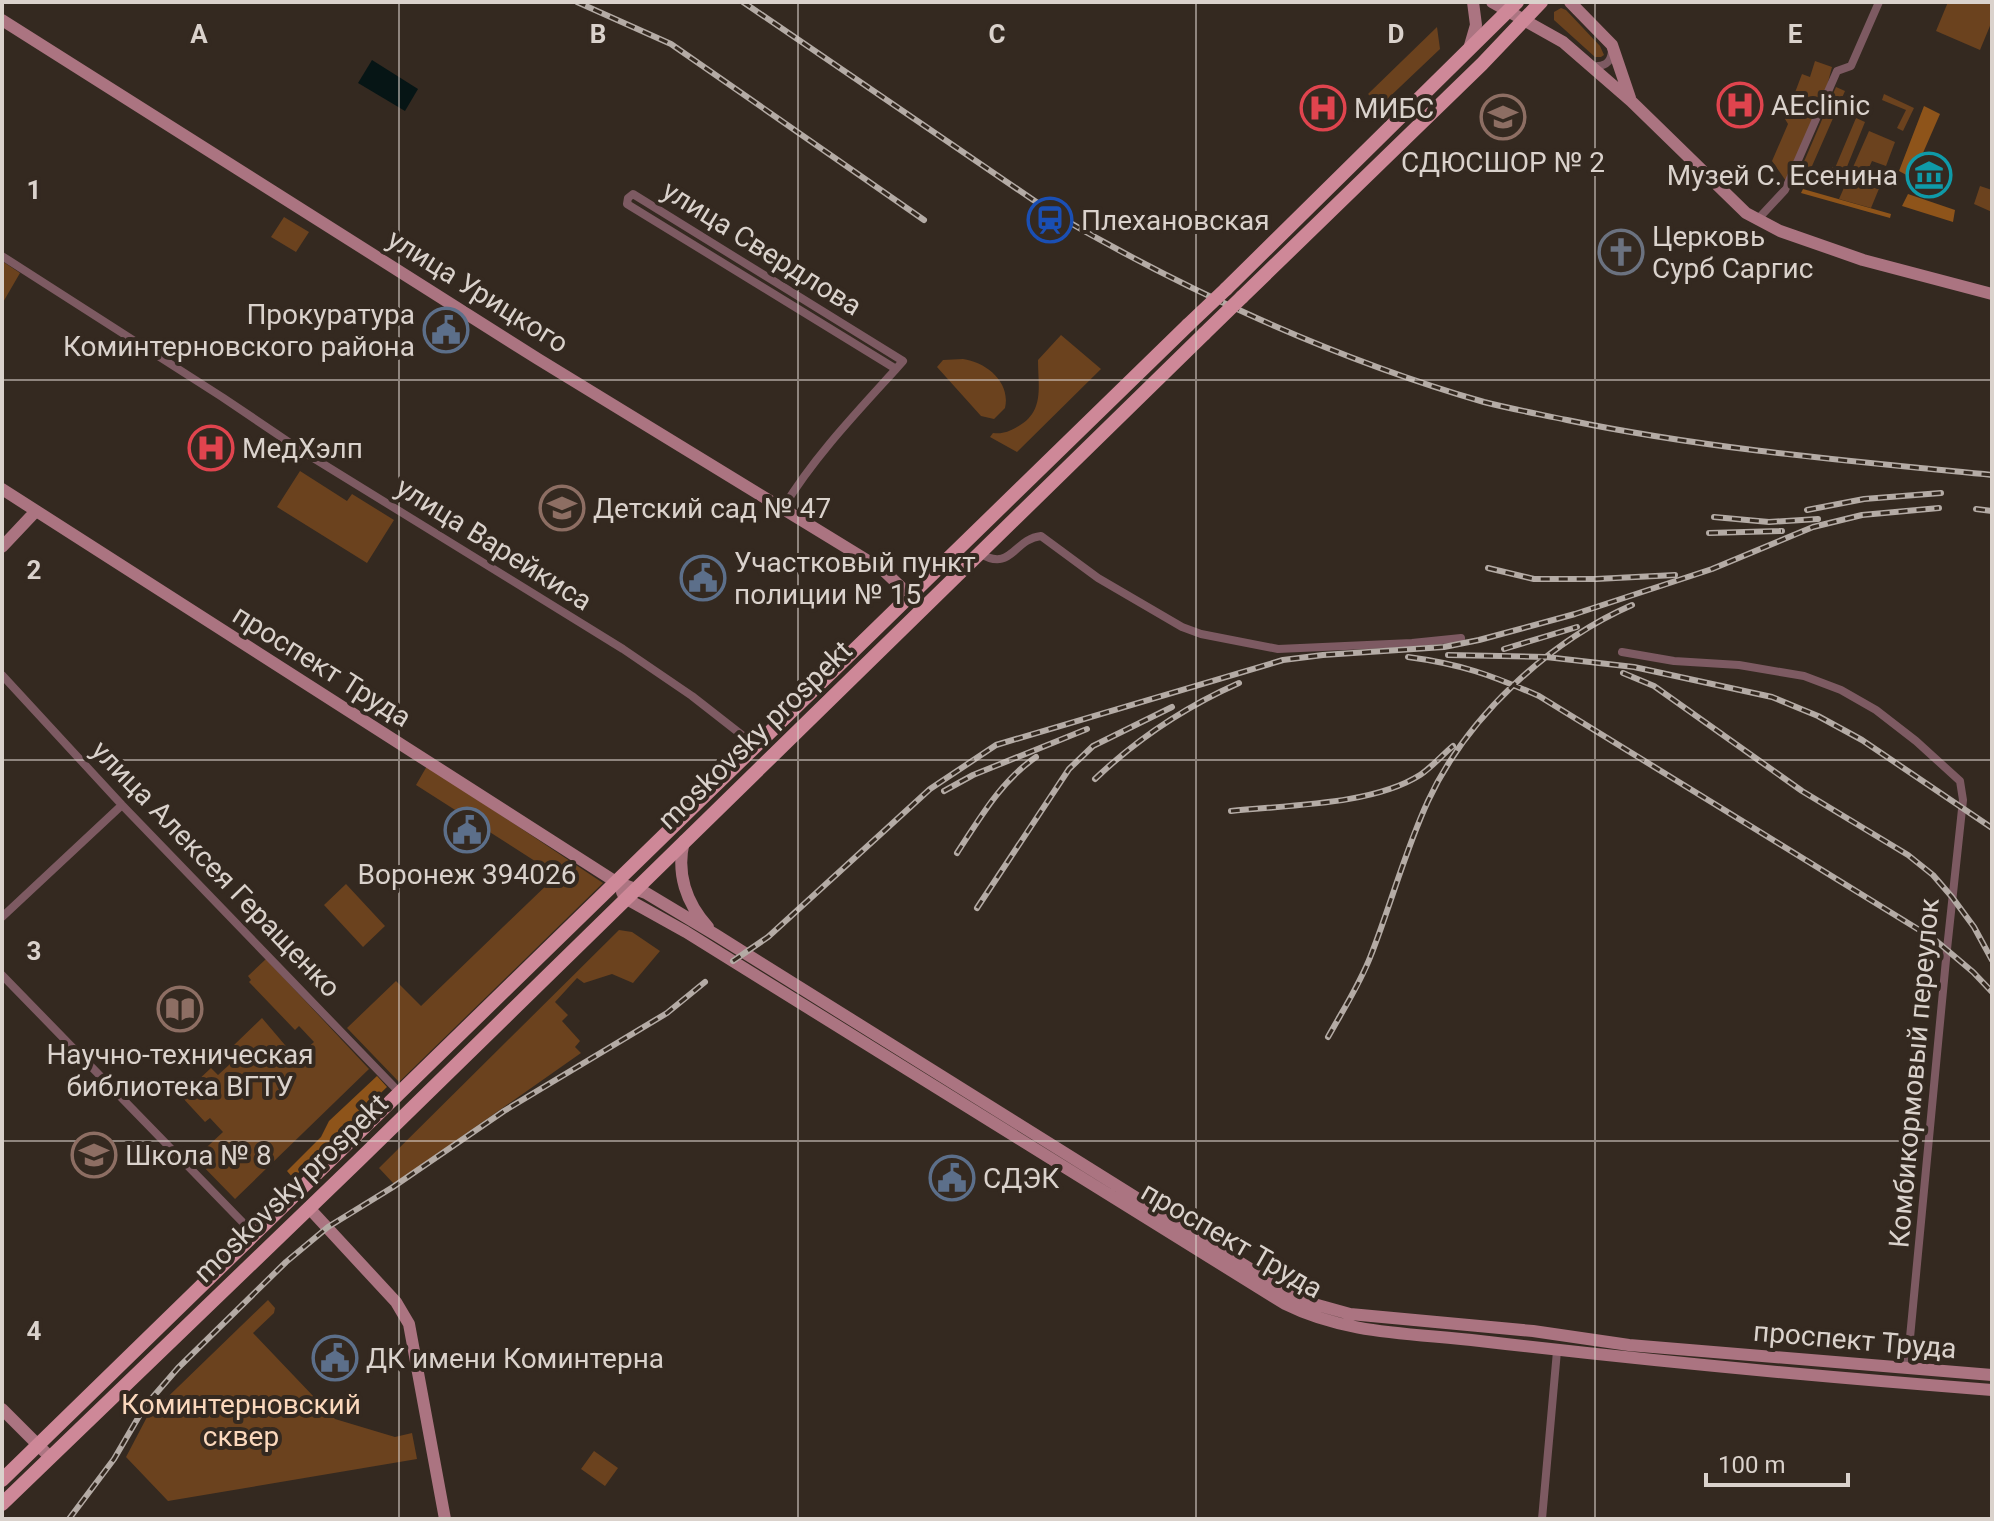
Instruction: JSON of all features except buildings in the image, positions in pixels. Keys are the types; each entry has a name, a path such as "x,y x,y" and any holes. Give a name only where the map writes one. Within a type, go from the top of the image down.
{"main road":[{"path":"1467,54 1476,25 1473,2"},
{"path":"1492,2 1513,7 1525,21 1563,42 1631,101 1746,213 1780,231 1863,260 1992,294"},
{"name":"moskovsky prospekt","path":"2,1504 309,1208 1541,2"},
{"path":"1570,2 1612,45 1631,101"},
{"name":"moskovsky prospekt","path":"2,1480 1513,7"},
{"name":"улица Урицкого","path":"2,20 538,359 883,570 923,608"},
{"name":"проспект Труда","path":"2,489 616,882 686,932 1189,1237 1292,1295 1350,1314 1629,1345 1992,1375"},
{"path":"2,547 36,511"},
{"path":"684,840 682,881 698,914 716,935"},
{"name":"проспект Труда","path":"630,894 646,893 716,935 1308,1316 1357,1329 1557,1351 1992,1390"},
{"path":"309,1208 396,1302 409,1324 445,1519"},
{"path":"1557,1351 1559,1335"},
{"path":"1905,1384 1907,1369"},
{"path":"2,1409 50,1457"}],"street":[{"path":"1758,219 1785,190 1837,71 1851,66 1879,2"},
{"path":"1591,66 1607,63 1611,58 1612,45"},
{"name":"улица Свердлова","path":"633,194 903,361 896,369 627,204 628,198 633,194"},
{"name":"улица Варейкиса","path":"2,256 302,451 623,649 692,696 756,746"},
{"path":"783,508 839,431 896,369"},
{"path":"979,552 998,560 1008,557 1030,537 1041,536 1098,578 1182,627 1244,643 1278,649 1461,638"},
{"name":"Комбикормовый переулок","path":"1622,652 1674,661 1739,665 1804,676 1841,690 1876,710 1960,781 1963,800 1907,1369"},
{"name":"улица Алексея Геращенко","path":"2,675 122,805 400,1093"},
{"path":"2,917 122,805"},
{"path":"2,975 254,1234"},
{"path":"1542,1519 1557,1351"}],"green space":[{"path":"1948,2 1985,2 1992,5 1992,21 1980,50 1936,31"},
{"path":"1561,8 1600,46 1604,55 1595,57 1554,20 1554,12"},
{"path":"1437,27 1440,49 1381,105 1368,94"},
{"path":"1815,61 1832,67 1827,86 1786,181 1772,161 1788,124 1785,119 1802,74 1810,77"},
{"path":"1836,87 1845,91 1805,182 1797,178"},
{"path":"1884,94 1914,108 1903,131 1897,128 1906,110 1882,100"},
{"path":"1856,118 1865,122 1840,184 1827,178 1832,167 1835,168"},
{"path":"1869,131 1895,142 1886,166 1872,161 1867,172 1883,179 1871,208 1839,199"},
{"path":"1980,186 1992,190 1992,212 1974,204"},
{"path":"284,217 309,232 296,252 271,237"},
{"path":"2,261 20,273 2,304"},
{"path":"1061,335 1101,369 1017,452 990,437 993,433 1017,427 1032,414 1039,389 1038,360"},
{"path":"963,359 980,364 1000,382 1006,399 1005,408 994,419 981,416 937,367 943,360"},
{"path":"300,471 347,501 352,494 394,520 367,563 277,507"},
{"path":"427,766 603,883 399,1082 347,1028 396,981 421,1006 553,879 538,863 416,785"},
{"path":"346,884 385,926 363,947 324,905"},
{"path":"619,930 632,932 660,951 633,983 612,974 584,983 577,978 555,1002 568,1015 562,1021 580,1041 575,1047 581,1053 394,1184 379,1168"},
{"path":"266,959 369,1069 235,1199 195,1158 223,1132 210,1118 205,1122 181,1096 211,1068 218,1075 241,1054 234,1045 262,1018 296,1058 314,1042 299,1026 295,1030 249,982 248,976"},
{"name":"Коминтерновский сквер","path":"268,1300 275,1308 274,1313 253,1333 335,1419 395,1437 412,1433 417,1459 168,1501 126,1457 147,1417"},
{"path":"594,1451 618,1468 605,1486 581,1469"}],"shaded area":[{"path":"372,60 418,89 405,111 358,83"},
{"path":"1924,106 1940,114 1912,178 1899,171"},
{"path":"1803,189 1891,214 1890,218 1801,193"},
{"path":"1908,194 1955,210 1953,222 1902,206"},
{"path":"377,1076 387,1087 293,1178 287,1171 321,1137 329,1121"}],"railway":[{"path":"577,2 671,44 924,220"},
{"path":"743,2 1048,210 1205,294 1260,320 1372,365 1484,402 1620,430 1778,453 1992,475"},
{"path":"1807,510 1864,499 1941,493"},
{"path":"733,961 768,937 930,789 996,745 1283,660 1444,647 1479,640 1575,614 1712,569 1813,527 1862,515 1939,508"},
{"path":"1976,509 1992,511"},
{"path":"1714,517 1769,522 1818,519"},
{"path":"1709,533 1782,531"},
{"path":"1488,568 1534,579 1675,575"},
{"path":"1328,1037 1367,966 1428,801 1465,740 1513,685 1541,661 1570,639 1632,605"},
{"path":"1504,649 1577,627"},
{"path":"1448,655 1546,657 1634,667 1772,697 1818,716 1862,740 1992,828"},
{"path":"1408,657 1475,671 1539,696 1934,939 1992,992"},
{"path":"1623,673 1654,686 1802,791 1908,855 1933,875 1952,897 1974,927 1992,960"},
{"path":"1095,779 1163,725 1239,683"},
{"path":"977,908 1069,769 1093,746 1172,707"},
{"path":"944,791 973,775 1087,729"},
{"path":"1231,811 1329,802 1379,792 1420,775 1453,746"},
{"path":"957,853 1002,789 1036,757"},
{"path":"69,1519 114,1459 145,1406 178,1368 286,1262 328,1227 504,1111 667,1013 705,982"}],"place":[{"name":"AEclinic","path":"1740,105"},
{"name":"МИБС","path":"1323,108"},
{"name":"СДЮСШОР № 2","path":"1503,117"},
{"name":"Музей С. Есенина","path":"1929,175"},
{"name":"Плехановская","path":"1050,220"},
{"name":"Церковь Сурб Саргис","path":"1621,252"},
{"name":"Прокуратура Коминтерновского района","path":"446,330"},
{"name":"МедХэлп","path":"211,448"},
{"name":"Детский сад № 47","path":"562,508"},
{"name":"Участковый пункт полиции № 15","path":"703,578"},
{"name":"Воронеж 394026","path":"467,830"},
{"name":"Научно-техническая библиотека ВГТУ","path":"180,1009"},
{"name":"Школа № 8","path":"94,1155"},
{"name":"СДЭК","path":"952,1178"},
{"name":"ДК имени Коминтерна","path":"335,1358"}]}
